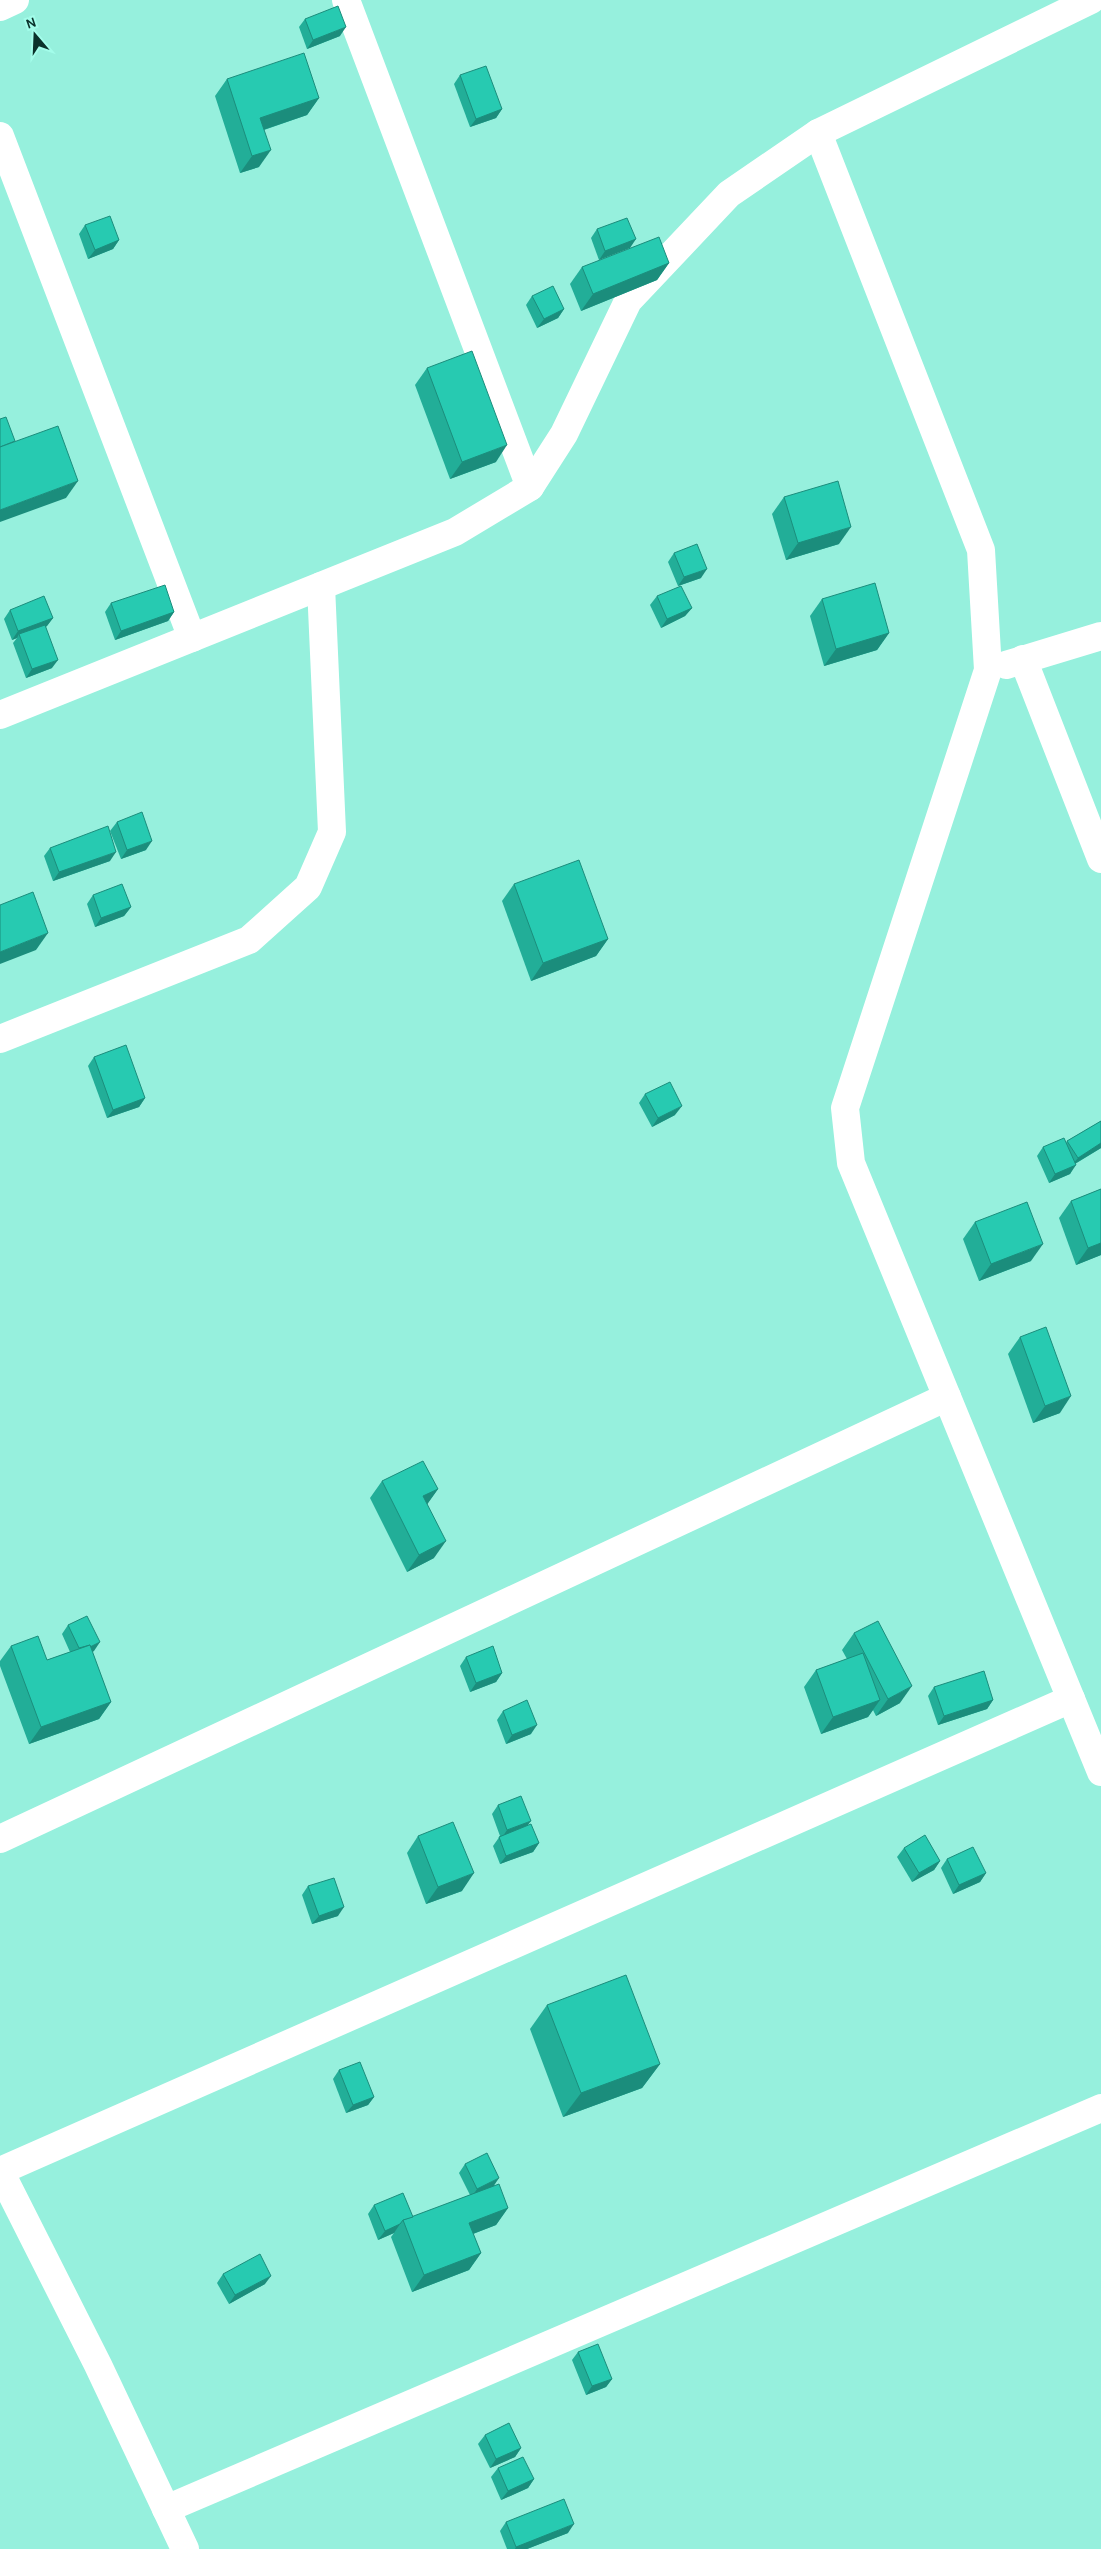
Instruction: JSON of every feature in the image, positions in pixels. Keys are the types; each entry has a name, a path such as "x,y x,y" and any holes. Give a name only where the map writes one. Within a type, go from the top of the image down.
{"street":[{"path":"0,7 15,0"},
{"path":"346,0 530,487"},
{"path":"0,715 455,532 530,487 564,434 628,301 729,194 818,133 1092,0"},
{"path":"818,133 981,550 988,670 845,1108 851,1163 1071,1699 1094,1738 1101,1772"},
{"path":"0,136 192,638"},
{"path":"0,1039 248,940 308,887 332,832 320,586"},
{"path":"988,670 1101,636"},
{"path":"1023,659 1101,859"},
{"path":"0,1839 947,1397"},
{"path":"185,2549 98,2365 0,2171 1071,1699"},
{"path":"166,2509 1101,2108"}],"building":[{"path":"338,6 346,27 313,40 305,19"},
{"path":"304,53 319,98 260,118 271,150 252,156 227,79"},
{"path":"486,66 502,109 476,119 460,75"},
{"path":"110,216 119,240 95,250 85,225"},
{"path":"627,218 636,239 605,251 597,229"},
{"path":"659,237 669,263 593,294 582,267"},
{"path":"553,286 564,309 544,319 532,296"},
{"path":"472,351 507,445 462,462 427,368"},
{"path":"6,417 15,441 0,447 0,419"},
{"path":"58,426 78,481 0,510 0,447"},
{"path":"838,481 851,527 798,543 784,497"},
{"path":"697,544 707,569 684,577 674,553"},
{"path":"875,583 889,633 836,649 822,599"},
{"path":"165,585 174,612 121,631 111,603"},
{"path":"681,586 692,608 667,619 657,596"},
{"path":"44,596 53,618 18,631 10,610"},
{"path":"45,625 58,660 32,669 19,634"},
{"path":"142,812 152,841 127,850 117,822"},
{"path":"108,826 116,852 59,872 50,848"},
{"path":"579,860 608,939 543,963 514,884"},
{"path":"122,884 131,907 101,918 93,895"},
{"path":"33,892 48,933 0,952 0,905"},
{"path":"126,1045 145,1098 113,1110 94,1057"},
{"path":"670,1082 682,1106 658,1118 645,1094"},
{"path":"1101,1121 1101,1143 1078,1158 1067,1141"},
{"path":"1064,1138 1076,1165 1055,1174 1043,1147"},
{"path":"1101,1189 1101,1243 1088,1248 1071,1201"},
{"path":"1027,1202 1043,1244 991,1264 975,1222"},
{"path":"1046,1327 1071,1396 1045,1406 1020,1337"},
{"path":"423,1461 438,1489 423,1496 446,1541 419,1555 382,1481"},
{"path":"87,1616 100,1642 90,1647 90,1645 79,1648 68,1625"},
{"path":"878,1621 912,1686 888,1699 854,1633"},
{"path":"38,1636 47,1660 90,1645 111,1702 41,1727 11,1646"},
{"path":"493,1646 502,1673 476,1683 466,1657"},
{"path":"863,1653 880,1700 833,1717 816,1670"},
{"path":"984,1671 993,1700 944,1716 934,1687"},
{"path":"527,1700 537,1725 512,1735 503,1711"},
{"path":"521,1796 531,1821 507,1830 498,1805"},
{"path":"453,1822 474,1873 438,1887 418,1836"},
{"path":"531,1824 539,1843 506,1856 499,1837"},
{"path":"925,1835 940,1861 919,1873 904,1848"},
{"path":"973,1847 986,1873 959,1885 947,1859"},
{"path":"334,1878 344,1907 319,1916 308,1886"},
{"path":"626,1975 660,2064 581,2093 547,2005"},
{"path":"360,2062 374,2097 353,2105 339,2070"},
{"path":"487,2153 499,2178 477,2189 465,2164"},
{"path":"499,2184 508,2208 469,2223 481,2253 424,2275 403,2220"},
{"path":"403,2193 413,2217 403,2220 400,2224 385,2231 374,2205"},
{"path":"260,2254 271,2276 235,2295 223,2274"},
{"path":"598,2344 612,2379 592,2386 578,2352"},
{"path":"509,2423 521,2448 496,2459 485,2435"},
{"path":"523,2457 534,2479 508,2491 498,2468"},
{"path":"564,2499 574,2524 516,2547 506,2522"}]}
